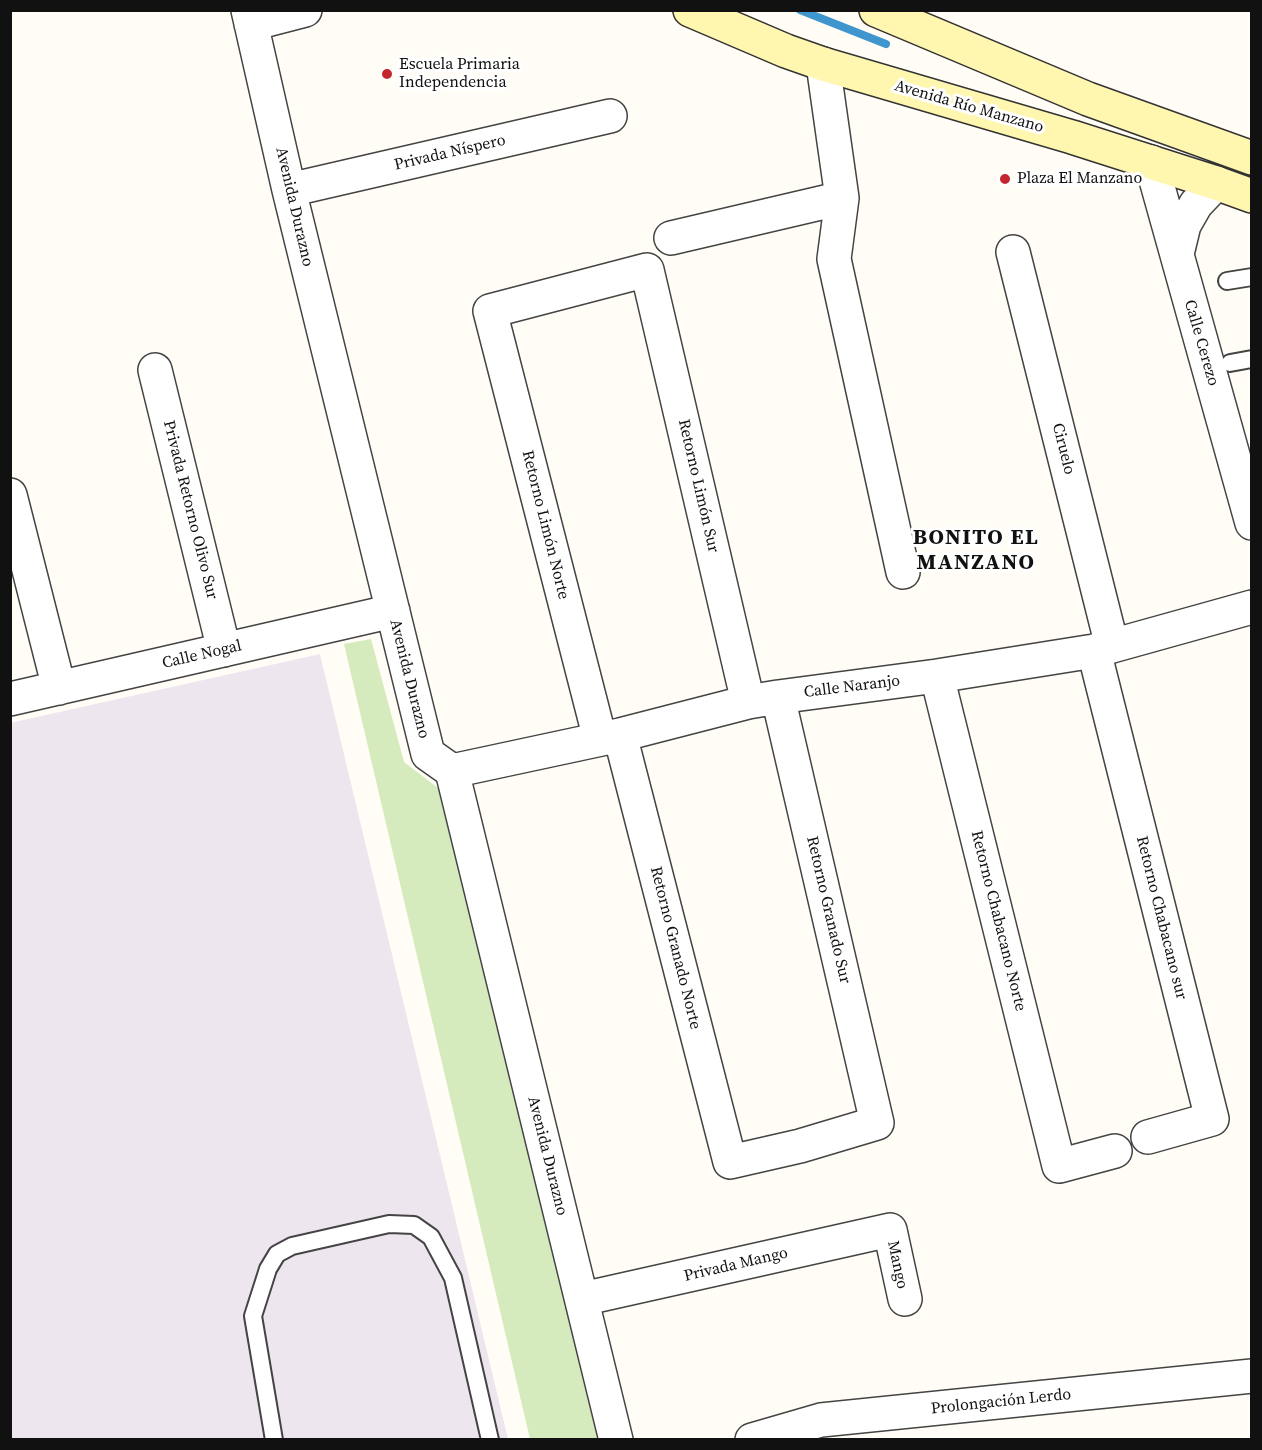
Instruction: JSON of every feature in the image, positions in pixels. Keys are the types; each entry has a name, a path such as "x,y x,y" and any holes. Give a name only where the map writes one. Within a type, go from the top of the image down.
{"main road":[{"name":"Avenida Río Manzano","path":"690,10 786,51 823,64 1151,162 1251,196"},
{"path":"876,10 1088,99 1251,158"},
{"path":"1072,138 1088,99"}],"street":[{"path":"250,17 305,10"},
{"name":"Avenida Durazno","path":"250,17 289,190 428,754 452,771 616,1440"},
{"path":"823,64 842,198 834,259 903,572"},
{"name":"Privada Níspero","path":"289,190 610,116"},
{"name":"Calle Cerezo","path":"1151,162 1251,523"},
{"path":"1177,254 1184,225 1196,204 1216,183"},
{"path":"671,238 842,198"},
{"name":"Ciruelo","path":"1013,252 1103,649"},
{"name":"Retorno Limón Sur","path":"490,311 647,270 763,700"},
{"name":"Retorno Limón Norte","path":"490,311 610,737"},
{"name":"Privada Retorno Olivo Sur","path":"155,370 224,650"},
{"path":"10,495 59,688"},
{"name":"Calle Naranjo","path":"452,771 610,737 763,700 938,676 1103,649 1251,607"},
{"name":"Calle Nogal","path":"10,699 393,611"},
{"name":"Retorno Chabacano sur","path":"1103,649 1212,1119 1148,1137"},
{"name":"Retorno Chabacano Norte","path":"938,676 1059,1166 1115,1151"},
{"name":"Retorno Granado Sur","path":"763,700 878,1123 800,1146"},
{"name":"Retorno Granado Norte","path":"610,737 730,1162 800,1146"},
{"name":"Privada Mango","path":"582,1299 890,1230"},
{"name":"Mango","path":"890,1230 905,1299"},
{"name":"Prolongación Lerdo","path":"752,1440 821,1420 1251,1376"}],"lane":[{"path":"1227,281 1251,277"},
{"path":"1230,363 1251,359"},
{"path":"274,1440 253,1316 268,1269 277,1254 292,1245 389,1224 414,1225 431,1237 453,1278 490,1440"}],"shaded area":[{"path":"320,654 508,1439 11,1439 10,723"}],"green space":[{"path":"371,639 404,762 438,788 598,1439 530,1439 344,644"}],"waterway":[{"path":"800,10 886,44"}],"place":[{"name":"Escuela Primaria Independencia","path":"387,74"},
{"name":"Plaza El Manzano","path":"1005,179"}],"district":[{"name":"BONITO EL MANZANO","path":"976,550"}]}
